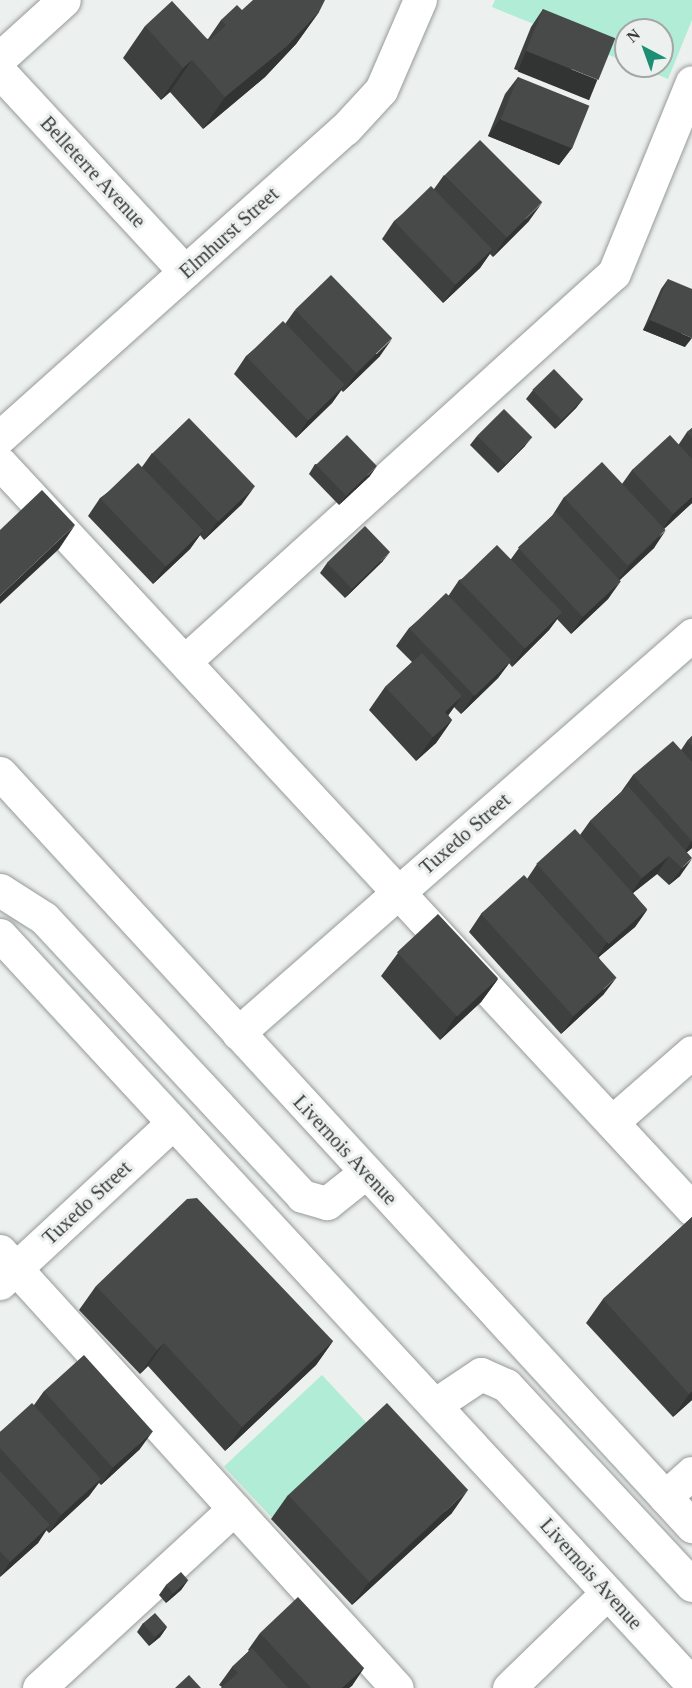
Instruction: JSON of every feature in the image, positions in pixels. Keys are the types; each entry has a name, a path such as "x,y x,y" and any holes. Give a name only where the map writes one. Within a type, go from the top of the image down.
{"main road":[{"path":"0,58 63,0"},
{"name":"Elmhurst Street","path":"0,437 345,129 381,90 420,0"},
{"name":"Belleterre Avenue","path":"0,72 185,272"},
{"path":"185,661 614,273 692,81"},
{"path":"0,463 400,891 692,1209"},
{"name":"Tuxedo Street","path":"238,1033 692,635"},
{"name":"Livernois Avenue","path":"0,773 692,1526"},
{"path":"0,890 44,918 302,1196 327,1203 366,1172"},
{"name":"Livernois Avenue","path":"0,935 173,1124 436,1404 692,1684"},
{"path":"612,1122 692,1052"},
{"name":"Tuxedo Street","path":"5,1268 173,1124"},
{"path":"5,1268 234,1509 397,1688"},
{"path":"436,1404 481,1374 506,1385 692,1585"},
{"path":"665,1497 692,1473"},
{"path":"39,1688 234,1509"},
{"path":"509,1688 608,1593"}],"green space":[{"path":"495,0 692,0 692,20 674,64 674,18 614,18 614,57 492,7"},
{"path":"322,1375 370,1426 272,1518 224,1466"}],"building":[{"path":"253,0 325,0 319,12 287,46 225,97 192,60 183,68 145,26 172,1 209,41 226,25 221,20 237,5 242,10"},
{"path":"543,9 614,38 598,80 526,51"},
{"path":"518,77 589,106 572,148 501,120"},
{"path":"480,140 542,202 507,238 445,175"},
{"path":"431,186 492,249 455,285 394,221"},
{"path":"331,275 392,338 356,373 295,310"},
{"path":"668,279 692,289 692,338 650,320"},
{"path":"283,321 345,385 308,420 246,356"},
{"path":"554,369 583,399 562,420 532,390"},
{"path":"504,409 532,437 505,464 477,436"},
{"path":"189,418 255,486 218,522 152,453"},
{"path":"692,428 692,438 687,432"},
{"path":"347,435 377,466 346,496 316,465"},
{"path":"670,435 692,459 692,497 673,514 632,470"},
{"path":"602,462 665,530 627,565 564,497"},
{"path":"138,463 203,531 166,567 101,499"},
{"path":"42,490 75,525 0,596 0,530"},
{"path":"556,512 621,581 583,617 518,547"},
{"path":"365,526 390,552 352,589 327,563"},
{"path":"497,545 562,613 525,649 460,581"},
{"path":"446,593 511,661 475,696 409,628"},
{"path":"422,653 462,696 445,712 452,720 433,737 385,687"},
{"path":"692,736 692,746 687,741"},
{"path":"673,741 692,762 692,841 633,775"},
{"path":"628,786 692,858 682,868 669,856 642,878 590,821"},
{"path":"575,829 647,909 609,944 536,864"},
{"path":"524,875 616,978 573,1016 481,914"},
{"path":"438,914 498,978 457,1017 397,952"},
{"path":"197,1198 333,1341 242,1427 164,1343 157,1350 96,1286 187,1199"},
{"path":"692,1217 692,1391 689,1394 603,1299"},
{"path":"84,1355 153,1432 113,1468 44,1391"},
{"path":"32,1403 101,1479 61,1515 0,1448 0,1432"},
{"path":"387,1403 468,1490 369,1582 288,1495"},
{"path":"0,1471 50,1525 10,1562 0,1551"},
{"path":"181,1572 188,1580 173,1593 166,1585"},
{"path":"298,1597 364,1668 342,1688 311,1688 260,1633"},
{"path":"155,1613 167,1627 155,1637 143,1623"},
{"path":"252,1648 288,1688 221,1688 238,1673 232,1667"},
{"path":"189,1675 201,1688 175,1688"}]}
